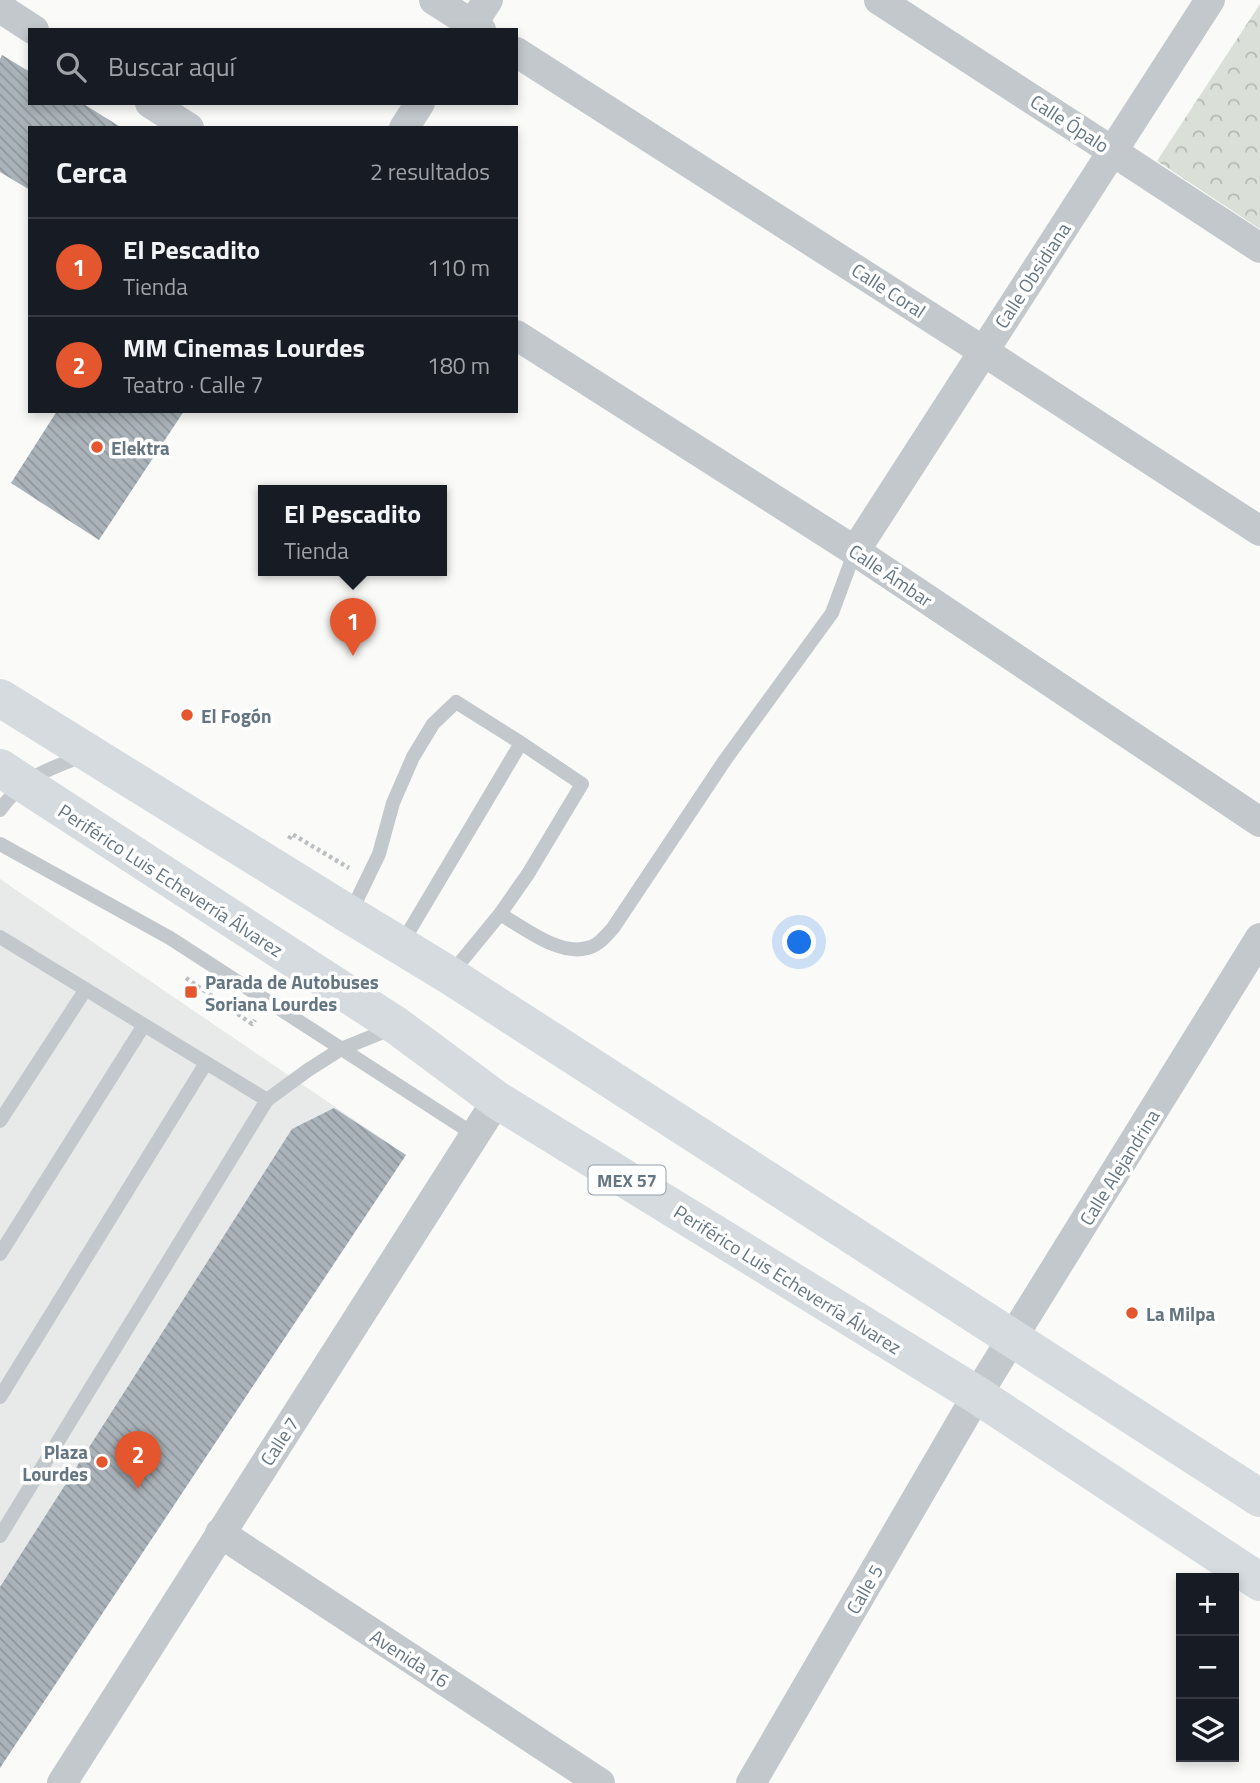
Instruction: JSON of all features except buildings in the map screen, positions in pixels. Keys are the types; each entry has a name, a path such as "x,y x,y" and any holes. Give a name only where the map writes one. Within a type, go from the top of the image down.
{"main road":[{"path":"0,698 449,975 1260,1498"},
{"name":"Periférico Luis Echeverría Álvarez","path":"8,787 397,1026 497,1100 977,1395 1260,1582"}],"street":[{"path":"434,0 477,21"},
{"name":"Calle Ópalo","path":"878,0 1260,248"},
{"name":"Calle Obsidiana","path":"855,551 1210,0"},
{"path":"0,8 31,28"},
{"name":"Calle Coral","path":"518,53 1260,531"},
{"path":"153,105 186,126"},
{"path":"405,126 419,105"},
{"name":"Calle Ámbar","path":"518,336 855,551 1260,822"},
{"name":"Calle Alejandrina","path":"977,1395 1260,938"},
{"name":"Calle 7","path":"62,1783 497,1100"},
{"name":"Calle 5","path":"751,1783 977,1395"},
{"name":"Avenida 16","path":"220,1533 600,1783"}],"lane":[{"path":"500,914 556,946 572,949 588,948 599,942 613,928 725,760 832,613 855,551"},
{"path":"350,915 379,854 393,803 413,757 433,724 456,702 582,784 528,874 500,914 449,975"},
{"path":"400,945 521,743"},
{"path":"8,787 90,753"},
{"path":"0,844 170,938 475,1135"},
{"path":"1,939 267,1100"},
{"path":"0,1121 86,989"},
{"path":"0,1254 144,1025"},
{"path":"0,1536 267,1100 341,1049 397,1026"},
{"path":"0,1397 206,1063"}],"shaded area":[{"name":"Plaza Lourdes","path":"0,879 406,1155 0,1768"}],"green space":[{"path":"1260,4 1260,229 1157,161"}],"place":[{"name":"Elektra","path":"97,447"},
{"name":"El Pescadito","path":"353,656"},
{"name":"El Fogón","path":"187,715"},
{"name":"Parada de Autobuses Soriana Lourdes","path":"191,992"},
{"name":"La Milpa","path":"1132,1313"},
{"name":"Plaza Lourdes","path":"102,1462"},
{"name":"MM Cinemas Lourdes","path":"138,1489"}]}
